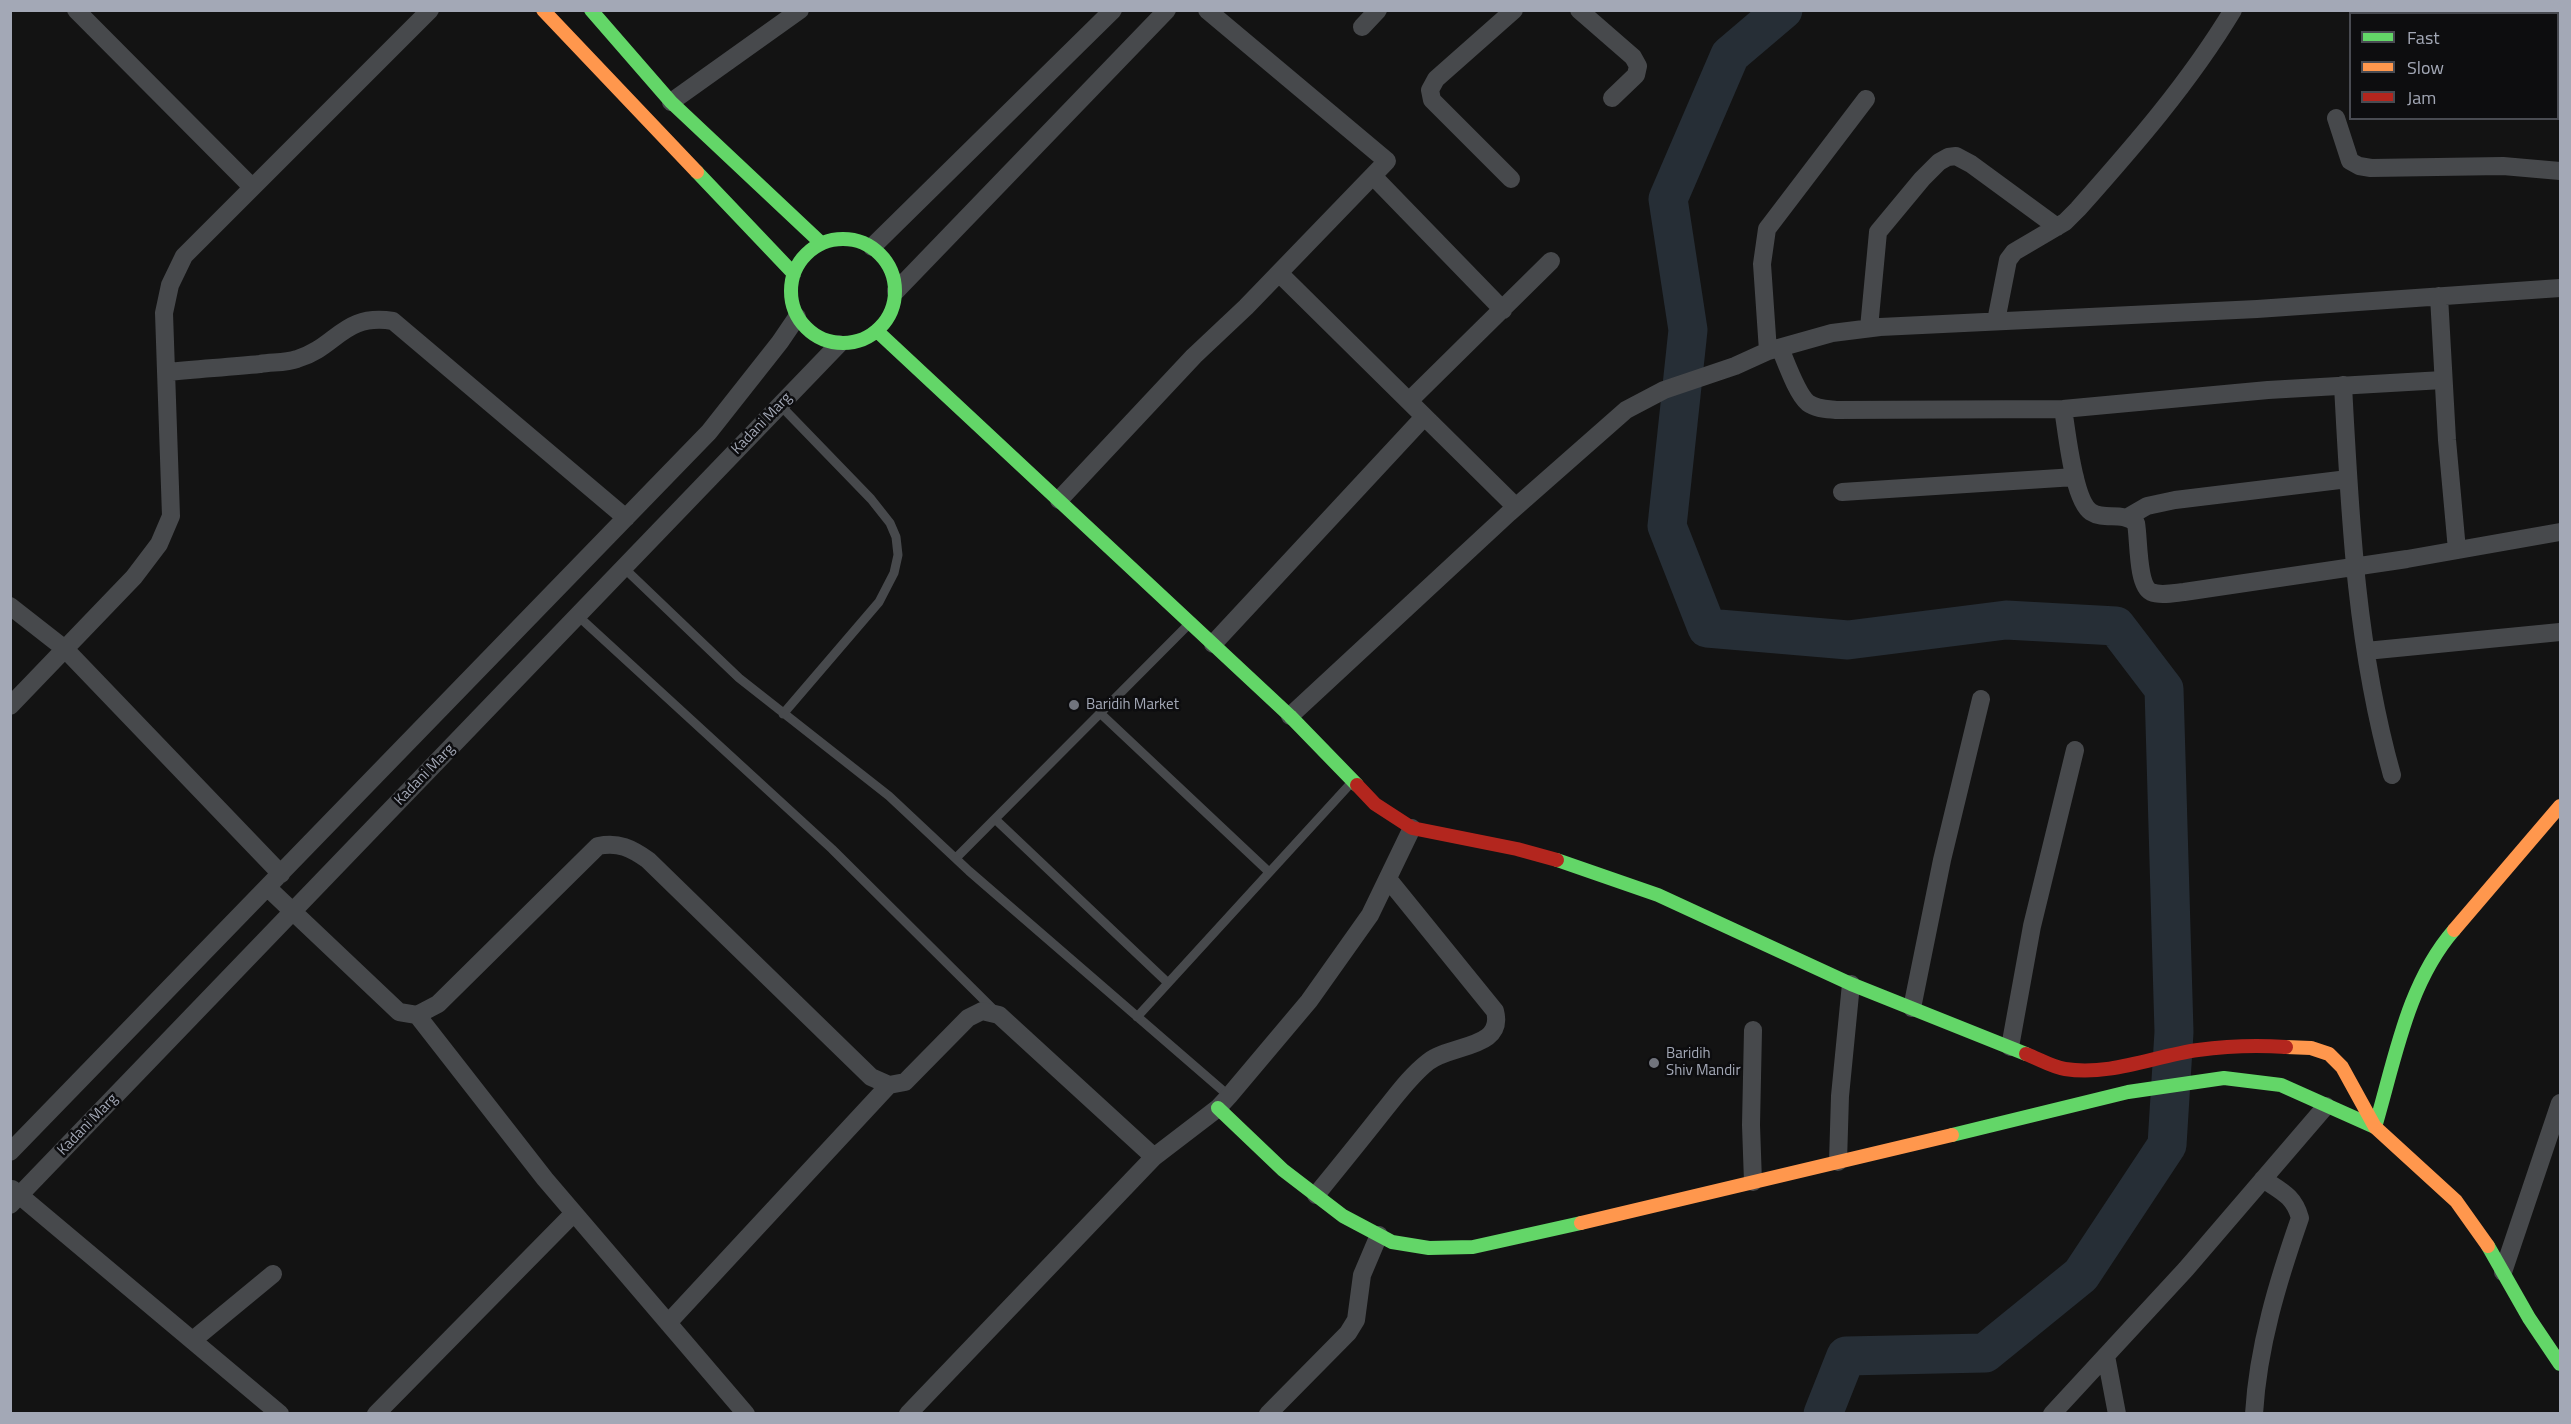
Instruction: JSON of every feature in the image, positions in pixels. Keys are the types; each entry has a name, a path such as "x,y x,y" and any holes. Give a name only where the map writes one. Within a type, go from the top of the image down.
{"street":[{"path":"76,10 252,187"},
{"path":"10,706 134,577 159,544 171,516 164,313 170,285 184,256 430,10"},
{"path":"543,10 794,274"},
{"path":"591,10 672,102 821,243"},
{"path":"672,102 800,10"},
{"path":"872,247 1113,10"},
{"path":"896,291 1167,10"},
{"path":"1059,500 1194,356 1279,273 1387,161 1207,10"},
{"path":"1362,27 1378,10"},
{"path":"1511,179 1432,100 1430,90 1436,79 1514,10"},
{"path":"1579,10 1633,57 1638,66 1636,75 1612,98"},
{"path":"1996,321 2008,260 2014,252 2057,227 2078,209 2174,99 2211,47 2233,10"},
{"path":"1866,99 1767,229 1762,264 1774,349 1809,404 1836,411 2063,409 2443,380"},
{"path":"2336,118 2350,161 2359,166 2372,168 2523,167 2560,171"},
{"path":"1869,328 1878,232 1922,179 1947,157 1956,156 1971,164 2057,227"},
{"path":"1373,176 1503,310"},
{"path":"838,238 855,240 872,247 885,259 893,274 896,291 893,308 885,323 877,331 856,342 839,344 822,339 807,330 796,317 791,300 790,283 794,274 807,252 821,243 838,238"},
{"path":"1409,401 1551,261"},
{"path":"1279,273 1516,507"},
{"path":"1290,716 1516,507 1626,410 1664,390 1735,366 1774,349 1832,333 1869,328 2257,309 2560,288"},
{"path":"2439,296 2443,380 2457,550"},
{"path":"10,1152 709,432 780,342 796,317"},
{"path":"167,372 296,360 316,351 342,330 361,321 377,318 393,321 626,518"},
{"path":"877,331 1290,716 1375,804 1413,828 1517,849 1647,891 1851,984 2064,1069 2095,1070 2136,1065 2197,1050 2258,1045 2311,1048 2329,1054 2342,1067 2375,1127 2456,1201 2483,1237 2529,1318 2560,1365"},
{"name":"Kadani Marg","path":"14,1196 294,912 839,344"},
{"path":"2343,386 2354,567 2378,726 2392,775"},
{"path":"2063,409 2076,477 2084,504 2093,513 2128,517 2136,523 2142,583 2150,592 2163,594 2184,592 2354,567 2560,532"},
{"path":"1213,645 1425,417"},
{"path":"1842,492 2076,477"},
{"path":"2128,517 2147,506 2175,500 2348,479"},
{"path":"10,606 65,649 281,874"},
{"path":"2366,651 2560,632"},
{"path":"1912,1008 1942,860 1981,699"},
{"path":"2010,1047 2032,926 2074,750"},
{"path":"2375,1127 2413,996 2423,975 2448,936 2560,807"},
{"path":"908,1413 1154,1157 1223,1102 1308,1001 1370,915 1413,828"},
{"path":"268,888 399,1012 417,1015 438,1004 597,846 613,843 631,848 648,860 871,1077 889,1085 904,1082 968,1017 982,1011 999,1015 1154,1157"},
{"path":"1316,1195 1405,1084 1427,1063 1441,1053 1487,1039 1495,1030 1498,1022 1495,1011 1388,879"},
{"path":"1838,1162 1840,1096 1851,984"},
{"path":"417,1015 574,1213 746,1413"},
{"path":"1753,1030 1751,1125 1753,1182"},
{"path":"1223,1102 1283,1170 1343,1216 1392,1242 1429,1248 1473,1247 2128,1092 2224,1078 2281,1085 2375,1127"},
{"path":"668,1323 889,1085"},
{"path":"2503,1272 2560,1103"},
{"path":"2052,1413 2186,1269 2326,1106"},
{"path":"2254,1413 2259,1365 2267,1326 2300,1218 2296,1204 2263,1179"},
{"path":"14,1196 280,1413"},
{"path":"376,1413 574,1213"},
{"path":"1268,1413 1348,1333 1356,1320 1362,1275 1379,1235"},
{"path":"193,1341 273,1274"},
{"path":"2106,1356 2117,1413"}],"lane":[{"path":"780,405 871,499 890,523 896,537 898,555 894,573 879,603 783,714"},
{"path":"624,568 739,678 889,796 1137,1017 1223,1102"},
{"path":"578,616 832,849 999,1015"},
{"path":"956,858 1190,623"},
{"path":"1100,713 1269,872"},
{"path":"1137,1017 1353,781"},
{"path":"995,819 1168,983"}],"waterway":[{"path":"1783,10 1730,55 1668,199 1688,330 1667,526 1707,628 1848,640 2006,620 2116,626 2164,689 2174,1032 2167,1145 2081,1275 1985,1353 1846,1356 1823,1414"}],"traffic: fast":[{"path":"591,10 671,102 821,243"},
{"path":"697,172 794,274"},
{"path":"843,239 863,243 880,254 891,271 895,291 891,311 880,328 863,339 843,343 823,339 806,328 795,311 791,291 795,271 806,254 823,243 843,239"},
{"path":"877,331 1290,716 1357,785"},
{"path":"1557,860 1658,895 1851,984 2026,1054"},
{"path":"1952,1135 2128,1092 2224,1078 2281,1085 2375,1127 2396,1049 2414,998 2438,951 2454,930"},
{"path":"1218,1108 1283,1170 1343,1216 1392,1242 1429,1248 1473,1247 1581,1223"},
{"path":"2488,1246 2529,1318 2560,1364"}],"traffic: slow":[{"path":"543,10 697,172"},
{"path":"2454,930 2560,806"},
{"path":"2286,1047 2311,1048 2329,1054 2342,1067 2375,1127 2456,1201 2488,1246"},
{"path":"1581,1223 1952,1135"}],"traffic: jam":[{"path":"1357,785 1375,804 1412,828 1517,849 1557,860"},
{"path":"2026,1054 2060,1068 2099,1070 2209,1049 2242,1046 2286,1047"}],"place":[{"name":"Baridih Market","path":"1074,705"},
{"name":"Baridih Shiv Mandir","path":"1654,1063"}]}
